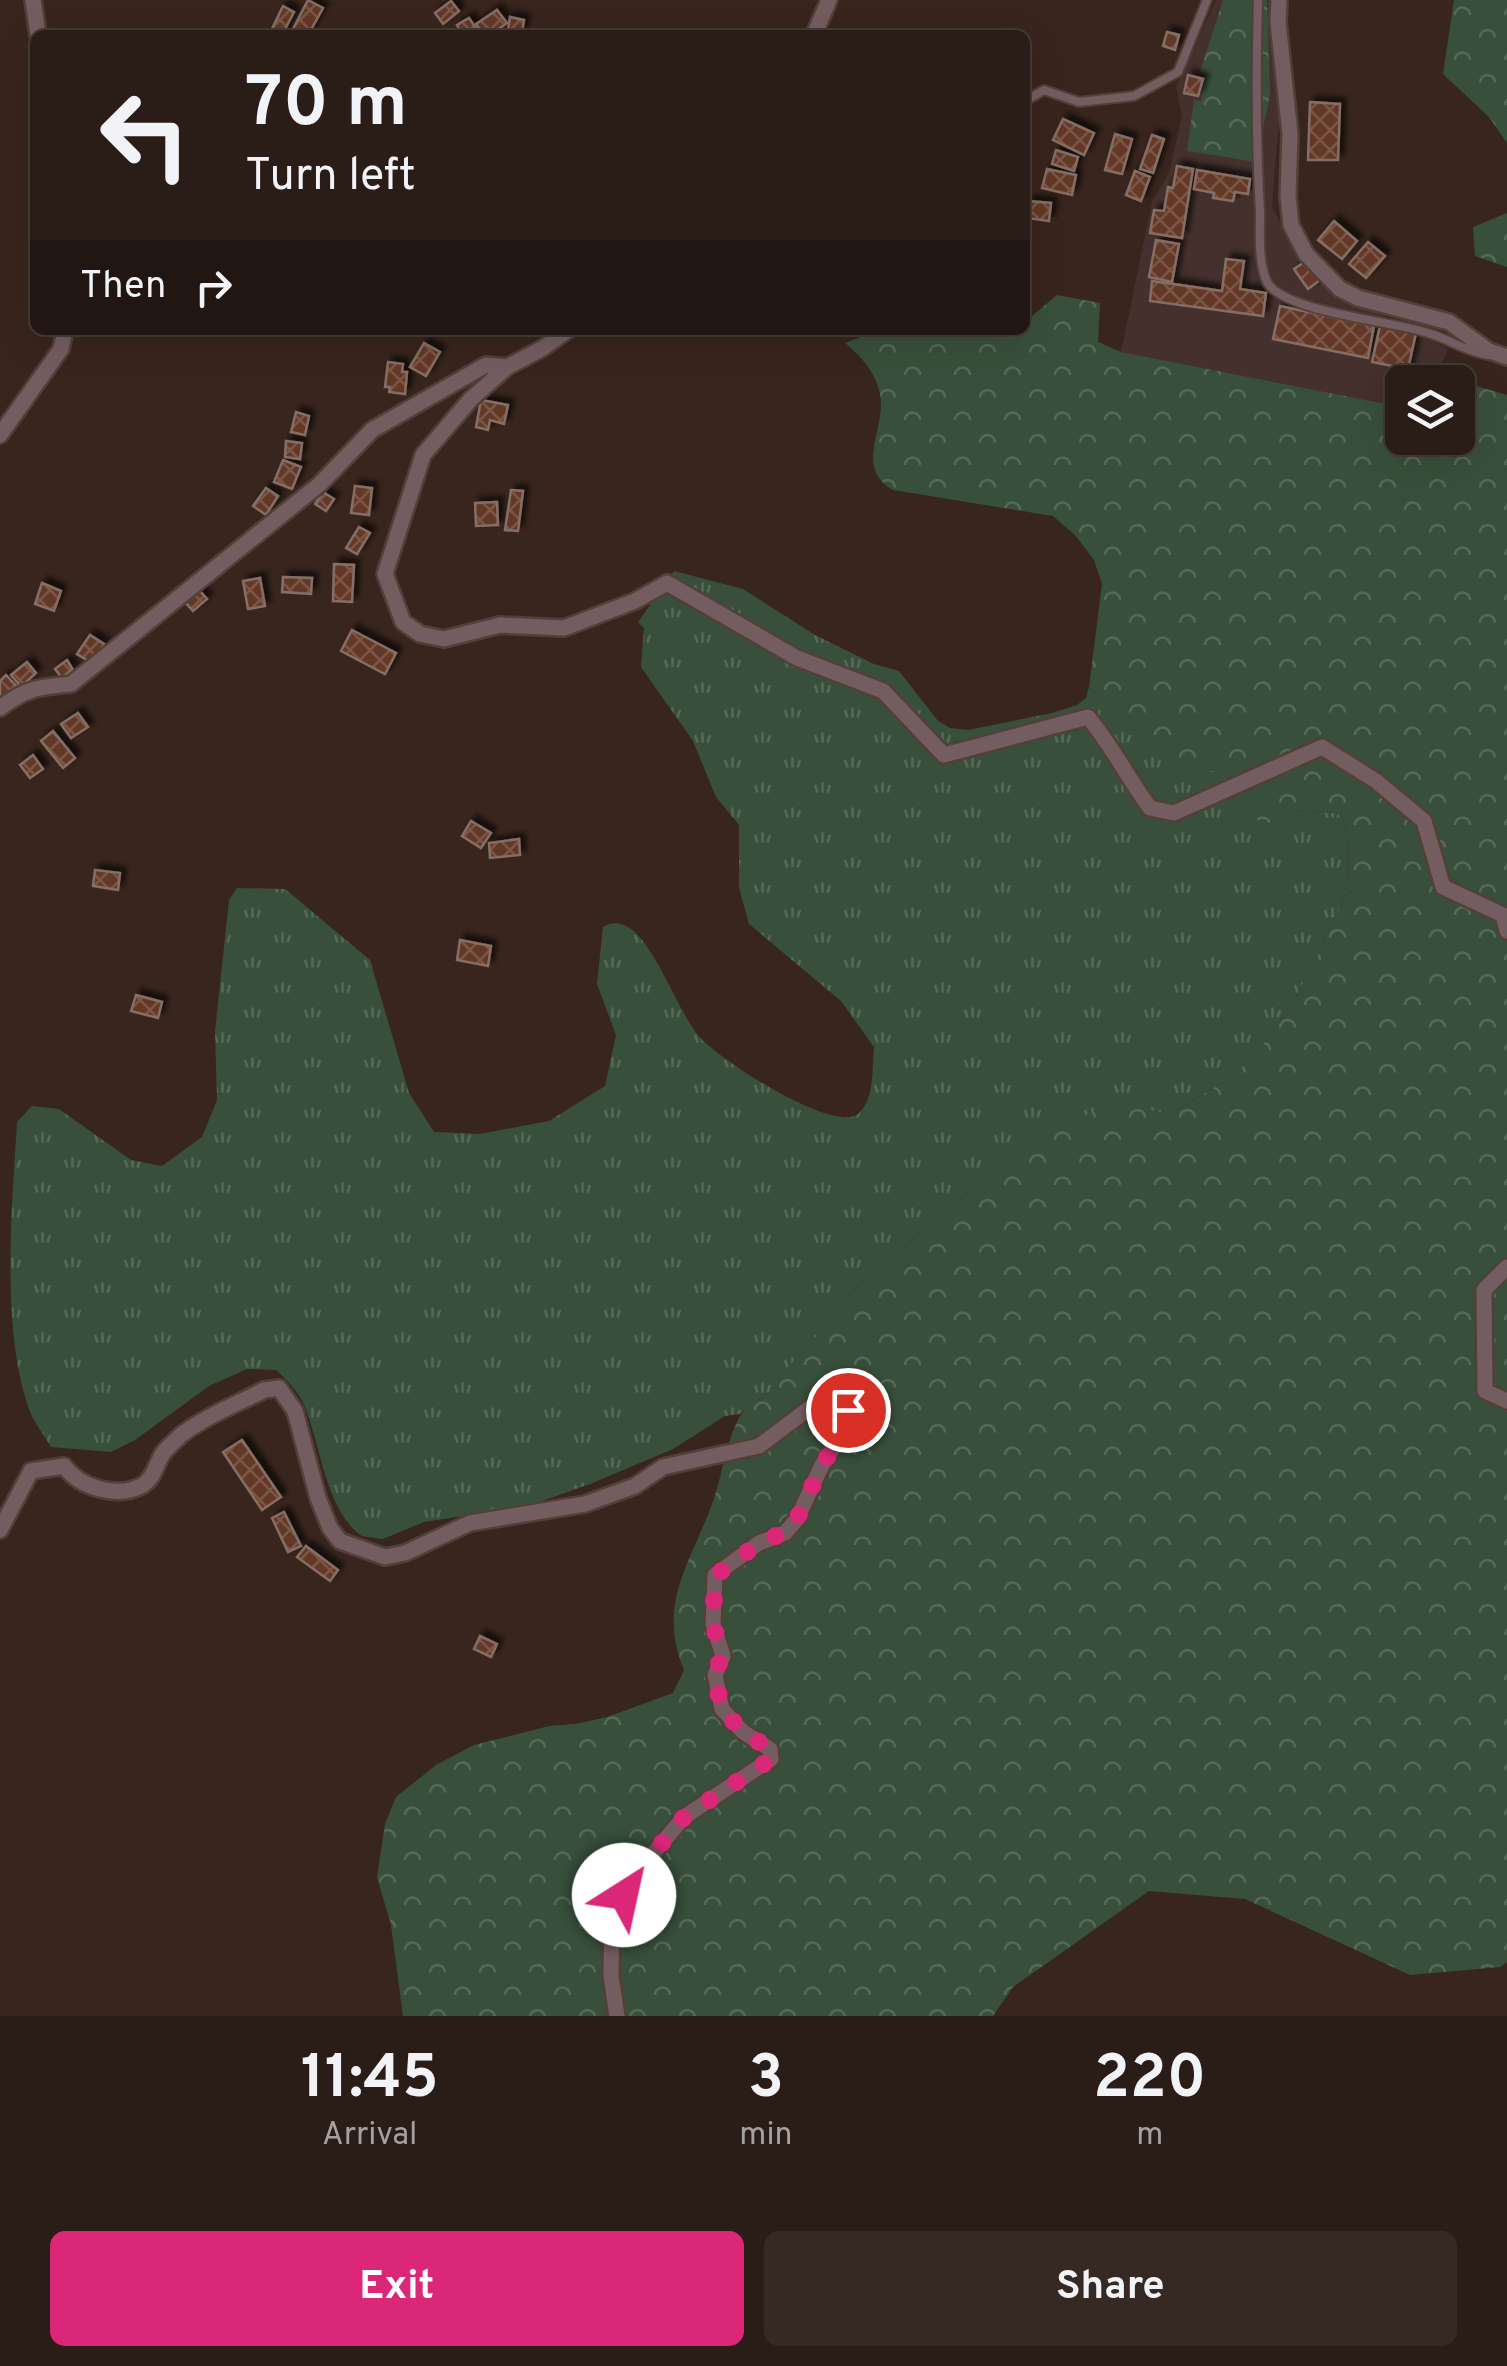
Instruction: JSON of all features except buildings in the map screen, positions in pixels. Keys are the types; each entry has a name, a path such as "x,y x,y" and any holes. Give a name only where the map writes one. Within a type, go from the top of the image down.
{"street":[{"path":"33,0 37,30"},
{"path":"816,30 828,0"},
{"path":"1279,0 1290,134 1291,226 1306,254 1340,289 1358,298 1449,322 1488,351 1507,358"},
{"path":"0,435 61,349 64,335"},
{"path":"561,335 507,366 471,399 423,455 385,574 404,622 420,634 444,639 500,626 564,628 635,601 667,583 797,658 882,691 944,755 1088,717 1150,808 1174,813 1322,747 1376,781 1424,821 1443,887 1503,916 1507,931"},
{"path":"0,708 32,688 71,684 320,484 372,430 486,365 507,366"},
{"path":"1507,1267 1484,1290 1485,1391 1507,1401"},
{"path":"0,1530 31,1471 64,1466 73,1478 118,1491 143,1484 157,1469 163,1453 183,1434 264,1390 278,1388 295,1410 330,1528 340,1541 386,1557 406,1552 470,1522 585,1504 634,1486 663,1466 759,1446 811,1408 835,1404 848,1410 851,1421 822,1465 797,1519 785,1532 759,1543 715,1576 713,1624 722,1656 714,1675 722,1709 743,1732 770,1749 771,1759 684,1817 636,1874 612,1916 612,2012"}],"lane":[{"path":"1030,98 1044,90 1080,102 1134,96 1178,72 1207,0"},
{"path":"1258,0 1256,119 1261,252 1267,282 1285,298 1306,305 1431,334 1464,351 1507,358"}],"shaded area":[{"path":"1216,0 1275,0 1280,108 1272,207 1309,278 1448,349 1441,365 1385,365 1385,404 1121,352 1152,202 1169,173 1182,115 1176,87"}],"green space":[{"path":"1223,0 1267,0 1270,95 1256,162 1187,151 1194,100 1201,101 1205,75 1200,72"},
{"path":"1454,0 1507,0 1507,143 1489,117 1443,74"},
{"path":"1507,213 1507,267 1475,256 1473,227"},
{"path":"1057,295 1100,303 1098,342 1121,352 1385,404 1385,455 1475,455 1475,386 1507,395 1507,1962 1500,1967 1410,1975 1245,1899 1149,1891 1013,1987 993,2016 403,2016 391,1925 377,1877 385,1824 396,1797 436,1765 474,1745 549,1726 607,1717 673,1693 684,1670 674,1626 679,1586 715,1496 734,1428 743,1413 769,1392 848,1295 988,1175 1106,1103 1172,1114 1231,1076 1287,1012 1342,906 1349,859 1343,817 1336,813 1292,810 1261,827 1234,772 1190,772 1154,748 1089,687 1102,584 1094,560 1076,536 1053,516 893,490 881,481 873,459 880,394 867,366 845,343 867,335 1030,335 1030,318"},
{"path":"674,571 743,589 815,635 874,664 899,671 938,721 950,728 968,730 1052,713 1077,705 1086,698 1089,687 1154,748 1234,772 1292,810 1336,813 1343,817 1349,859 1342,906 1275,1030 1231,1076 1172,1114 1106,1104 988,1175 848,1295 777,1380 774,1389 740,1414 725,1416 673,1449 528,1506 424,1522 383,1539 362,1536 340,1511 332,1494 302,1402 276,1370 247,1369 209,1386 135,1440 111,1452 51,1447 31,1414 15,1347 10,1270 17,1122 32,1106 59,1109 131,1160 162,1166 202,1137 217,1100 215,1031 229,900 237,888 285,889 370,960 409,1093 434,1132 480,1134 549,1121 605,1086 616,1035 597,984 603,927 614,923 629,928 642,940 697,1034 726,1059 774,1090 825,1113 845,1117 858,1114 863,1108 872,1082 874,1047 841,1001 749,924 739,888 739,825 716,797 693,741 641,667 644,628 638,622"}],"route":[{"path":"624,1895 636,1874 684,1817 771,1759 770,1749 743,1732 722,1709 714,1675 722,1656 713,1624 715,1576 759,1543 785,1532 797,1519 822,1465 851,1421 848,1410"}]}
